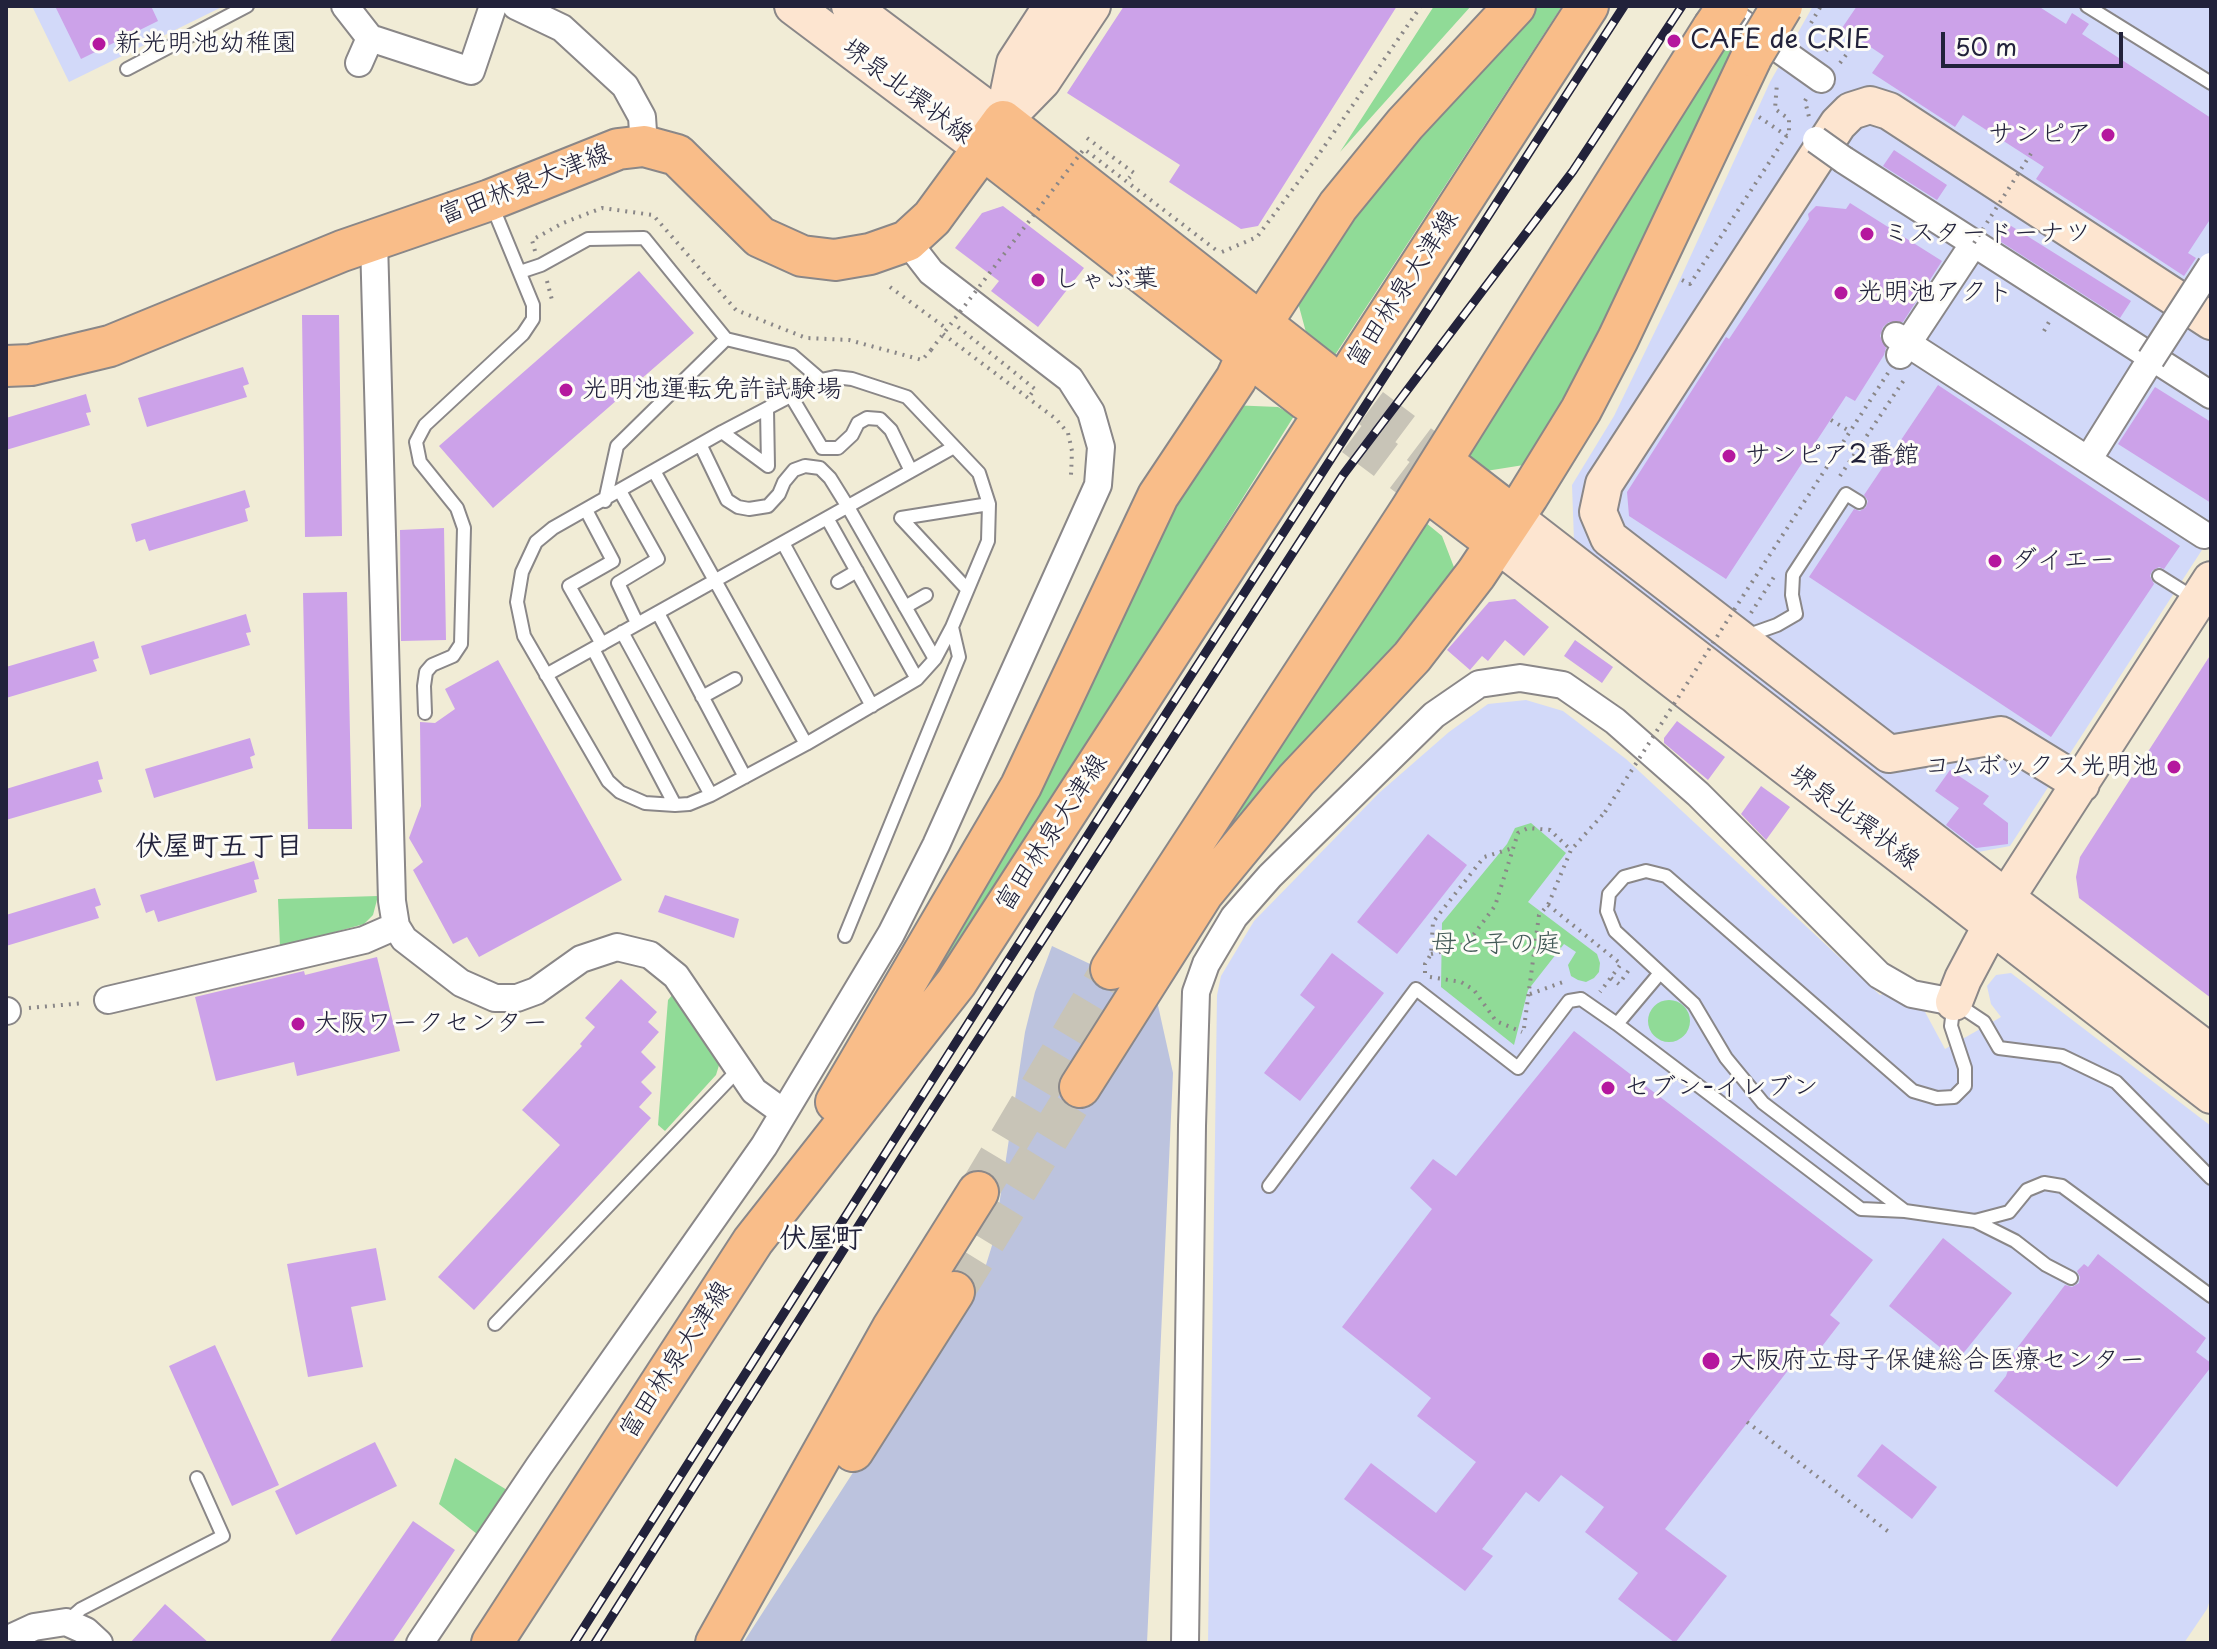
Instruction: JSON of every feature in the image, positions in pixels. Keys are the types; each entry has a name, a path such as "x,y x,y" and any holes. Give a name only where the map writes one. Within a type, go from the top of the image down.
{"main road":[{"path":"753,1241 1021,786 1158,496 1338,206 1405,124 1515,6"},
{"name":"富田林泉大津線","path":"492,1643 753,1241 956,983 1588,6"},
{"path":"1080,1087 1203,893 1255,862 1296,780 1412,657 1476,574 1581,410 1798,11"},
{"path":"1111,969 1410,511 1720,13"},
{"name":"富田林泉大津線","path":"6,366 31,365 110,346 342,251 490,200 618,149 644,146 677,155 760,237 802,256 835,260 870,254 907,241 932,218 993,135"},
{"path":"993,135 1314,386"},
{"path":"1443,483 1505,530"},
{"path":"718,1643 892,1329 978,1192"},
{"path":"718,1643 841,1470 954,1292"}],"street":[{"path":"345,6 370,38 471,71 493,6"},
{"path":"516,6 562,28 625,86 642,117 644,146"},
{"name":"堺泉北環状線","path":"793,6 993,135"},
{"name":"堺泉北環状線","path":"850,6 993,135"},
{"path":"993,135 1015,63 1052,6"},
{"path":"993,135 1042,81 1092,6"},
{"path":"1720,13 1830,72"},
{"path":"359,63 370,38"},
{"path":"2081,784 2001,735 1889,754 1609,538 1598,512 1604,484 1838,124 1851,111 1870,105 1889,111 2211,321"},
{"path":"1816,140 2211,395"},
{"path":"374,241 392,901 396,926 404,939 461,983 495,998 517,998 536,991 581,959 617,947 650,955 676,976 754,1091 783,1112"},
{"path":"420,1643 539,1466 764,1146 891,934 936,845 1098,485 1101,447 1091,412 1070,379 931,272 907,241"},
{"path":"1974,243 1904,351 2088,460 2204,535"},
{"path":"2088,460 2211,266"},
{"name":"堺泉北環状線","path":"1505,530 1999,911 2211,1095"},
{"path":"1185,1643 1196,992 1206,964 1234,917 1255,862 1434,715 1479,684 1520,678 1563,685 1615,721 1698,794 1879,975 1912,994 1954,1002 1999,911 2204,590"},
{"name":"堺泉北環状線","path":"1999,911 2211,1053"},
{"path":"108,1000 364,940 396,926"},
{"path":"6,1640 34,1627 66,1622 86,1631 99,1643"}],"lane":[{"path":"127,69 247,6"},
{"path":"2087,6 2211,83"},
{"path":"425,713 426,672 432,665 453,656 461,644 464,528 457,508 420,462 416,442 425,425 523,334 533,319 533,305 490,200"},
{"path":"520,272 541,265 588,239 644,238 726,339 792,355 821,380"},
{"path":"605,501 617,446 726,339"},
{"path":"835,377 852,379 907,397 979,473 989,504 988,541 952,627 935,659 917,679 711,795 689,804 675,805 645,803 620,792 608,781 524,636 517,602 522,572 536,542 553,528 821,380 835,377"},
{"path":"791,396 822,448 838,448 852,435 858,423 867,418 880,419 891,430 911,471"},
{"path":"722,432 768,466 767,409"},
{"path":"701,446 727,500 738,507 768,506 794,470 805,466 820,468 848,507 935,659"},
{"path":"546,675 954,447"},
{"path":"654,471 806,744"},
{"path":"620,491 658,559 618,583 637,623"},
{"path":"1739,638 1777,625 1796,614 1792,595 1793,575 1846,494 1859,502"},
{"path":"966,588 901,518 989,504"},
{"path":"586,510 613,561 569,586 675,805"},
{"path":"827,518 917,679"},
{"path":"783,543 872,706"},
{"path":"838,582 857,571"},
{"path":"2159,576 2204,590"},
{"path":"905,607 926,595"},
{"path":"658,613 745,777"},
{"path":"845,936 959,657 952,627"},
{"path":"622,632 711,795"},
{"path":"702,697 735,679"},
{"path":"1905,1211 1763,1103 1726,1058 1694,1004 1615,931 1607,911 1609,894 1624,877 1646,871 1666,876 1913,1091 1937,1098 1954,1097 1965,1086 1965,1068 1951,1026 1954,1002 1984,1022 1999,1048 2062,1056 2116,1082 2211,1178"},
{"path":"1617,1024 1660,973"},
{"path":"1269,1186 1416,989 1518,1068 1569,1001 1581,999 1861,1209 1905,1211 1975,1221 2015,1241 2046,1265 2071,1278"},
{"path":"495,1324 739,1069"},
{"path":"1975,1221 2009,1212 2027,1190 2044,1183 2062,1186 2211,1296"},
{"path":"2009,1212 2015,1241"},
{"path":"66,1622 81,1609 223,1536 197,1478"}],"path":[{"path":"532,240 563,223 602,208 653,215 736,310 806,338 849,340 922,360 1084,149 1220,253 1257,237 1317,157 1421,6"},
{"path":"1798,11 1821,6"},
{"path":"1830,72 1846,55 1850,33"},
{"path":"1673,276 1690,284 1787,136 1789,119 1775,109 1777,84 1767,64"},
{"path":"1748,110 1787,136"},
{"path":"1087,138 1134,173 1127,181"},
{"path":"1974,243 2032,152"},
{"path":"890,287 947,329"},
{"path":"950,321 1035,389 1028,398"},
{"path":"2044,331 2049,321"},
{"path":"943,334 1056,419 1068,433 1072,451 1071,475"},
{"path":"1881,413 1904,351"},
{"path":"1511,849 1484,857 1433,922 1431,954 1425,964 1425,976 1461,982 1474,990 1496,1021 1525,1034 1539,915 1548,905 1571,850 1605,812 1904,351"},
{"path":"1831,420 1851,432"},
{"path":"1431,954 1458,948 1474,934 1495,906 1518,833 1528,828 1550,830 1571,850"},
{"path":"1548,905 1621,964 1597,995"},
{"path":"1611,977 1619,984 1633,965"},
{"path":"1530,994 1564,982 1575,985"},
{"path":"6,1011 108,1000"},
{"path":"1747,1422 1890,1533"}],"shaded area":[{"name":"新光明池幼稚園","path":"32,6 224,6 69,82"},
{"path":"1813,6 2211,6 2211,536 2010,846 1973,853 1574,541 1572,485 1614,416 1770,82"},
{"name":"大阪府立母子保健総合医療センター","path":"1526,700 1563,711 1626,759 1880,995 1893,991 1924,1010 1945,1049 2001,1017 1991,1004 1987,986 1996,975 2011,973 2211,1126 2211,1597 2207,1609 2184,1643 1208,1643 1217,995 1221,976 1254,921 1379,793 1449,732 1488,704"},
{"path":"1052,946 1124,980 1066,1076 1098,1098 1157,1001 1173,1073 1147,1643 743,1643 985,1268 994,1239 1025,1032 1035,992"}],"green space":[{"path":"1434,6 1471,6 1340,152"},
{"path":"1535,6 1562,6 1335,355 1307,336 1297,299 1353,215 1418,134"},
{"path":"1723,44 1734,53 1688,141 1626,283 1530,464 1486,471 1464,453"},
{"path":"1230,405 1278,407 1294,416 968,937 912,1021 891,1017 1172,488"},
{"path":"1420,518 1442,536 1457,575 1351,702 1245,814 1218,837"},
{"name":"母と子の庭","path":"1531,823 1566,853 1528,902 1597,954 1600,963 1599,972 1594,978 1586,982 1578,980 1571,976 1568,965 1576,952 1564,944 1528,990 1514,1045 1441,987 1442,923 1507,844 1515,828"},
{"path":"378,896 373,915 364,924 280,947 278,899"},
{"path":"674,993 720,1062 716,1075 665,1131 658,1125 668,1000"},
{"path":"1669,1000 1684,1006 1690,1021 1684,1036 1669,1042 1654,1036 1648,1021 1654,1006"},
{"path":"455,1458 507,1490 477,1534 439,1504"}],"building":[{"path":"55,6 151,6 158,21 81,59"},
{"path":"1124,6 1397,6 1258,226 1241,229 1169,182 1180,165 1067,93"},
{"name":"サンピア","path":"1857,6 2038,6 2066,24 2072,13 2089,24 2082,34 2211,118 2211,218 2188,253 2196,258 2184,276 2036,179 2044,167 1963,115 1955,127 1872,73 1884,56 1842,28"},
{"path":"1894,150 1947,185 1937,200 1883,166"},
{"path":"1850,203 1942,261 1903,322 1889,322 1883,327 1880,336 1886,348 1884,355 1855,401 1846,396 1726,579 1629,516 1627,492 1726,337 1729,339 1809,219 1808,214 1816,206 1846,209"},
{"path":"1003,206 1084,268 1038,327 991,291 999,281 955,248 982,213"},
{"path":"2008,224 2131,301 2120,318 1998,240"},
{"name":"光明池運転免許試験場","path":"639,271 694,333 493,508 439,446"},
{"path":"302,315 339,315 342,536 305,537"},
{"path":"243,367 249,384 243,386 247,397 147,427 138,398"},
{"name":"ダイエー","path":"1938,385 2180,546 2164,569 2159,567 2152,571 2150,576 2154,584 2051,737 1809,577 1854,509 1860,511 1866,507 1868,501 1864,495"},
{"path":"2155,387 2211,422 2211,503 2118,444"},
{"path":"86,394 91,412 86,413 90,425 6,450 6,418"},
{"path":"245,490 250,507 245,509 248,521 149,551 145,539 136,542 131,524"},
{"path":"444,528 446,640 401,641 400,530"},
{"path":"347,592 352,829 308,829 303,593"},
{"path":"1515,599 1549,627 1524,656 1505,640 1488,661 1482,656 1470,670 1447,650 1489,602"},
{"path":"246,614 251,632 246,633 250,645 150,675 141,646"},
{"path":"1575,640 1613,667 1602,683 1564,656"},
{"path":"94,641 99,658 93,660 97,671 6,698 6,667"},
{"name":"コムボックス光明池","path":"2211,654 2211,998 2079,898 2076,877 2080,857"},
{"path":"498,660 622,880 479,957 467,937 453,944 413,870 423,862 409,838 421,806 420,722 435,723 455,709 445,689"},
{"path":"1677,721 1725,757 1708,780 1664,743 1664,738"},
{"path":"250,738 255,755 250,757 253,768 154,798 145,769"},
{"path":"98,761 103,779 98,780 102,792 6,820 6,789"},
{"path":"1950,770 1989,796 1983,804 2008,823 2008,844 1976,848 1946,825 1959,808 1935,791"},
{"path":"1761,786 1790,807 1766,840 1741,814"},
{"path":"1428,834 1467,865 1397,954 1357,922"},
{"path":"254,861 259,879 254,880 257,892 158,922 154,910 146,913 140,895"},
{"path":"95,888 101,905 95,907 99,918 6,946 6,915"},
{"path":"665,895 739,919 734,938 658,912"},
{"path":"1332,953 1384,993 1300,1101 1264,1073 1315,1007 1300,995"},
{"name":"大阪ワークセンター","path":"377,957 400,1051 297,1076 294,1062 216,1081 195,997"},
{"path":"621,979 657,1012 648,1022 659,1032 641,1052 656,1067 641,1082 652,1093 639,1107 651,1118 474,1310 438,1277 560,1145 522,1110 582,1046 580,1044 595,1027 585,1018"},
{"path":"1574,1031 1873,1260 1830,1315 1840,1323 1813,1358 1803,1351 1665,1529 1727,1576 1675,1643 1618,1599 1638,1573 1585,1532 1604,1507 1561,1475 1539,1502 1526,1492 1482,1549 1493,1556 1465,1591 1344,1499 1371,1463 1436,1513 1476,1462 1417,1416 1431,1398 1342,1327 1432,1209 1410,1188 1433,1159 1456,1176"},
{"path":"1943,1238 2012,1293 1957,1361 1889,1306"},
{"path":"376,1248 386,1300 351,1307 363,1367 308,1377 287,1264"},
{"path":"2098,1254 2206,1338 2196,1352 2211,1363 2211,1367 2117,1487 1994,1391 2006,1376 2014,1352 2065,1285 2072,1287 2079,1283 2077,1271 2084,1264 2088,1267"},
{"path":"215,1345 279,1485 232,1506 169,1366"},
{"path":"375,1442 397,1486 296,1535 275,1491"},
{"path":"1882,1444 1937,1487 1912,1519 1857,1476"},
{"path":"413,1521 455,1550 392,1643 329,1643"},
{"path":"165,1604 209,1643 130,1643"}],"tunnel":[{"path":"1323,372 1452,469"},
{"path":"1306,400 1435,497"},
{"path":"978,1192 1111,969"},
{"path":"954,1292 1080,1087"}],"railway":[{"path":"574,1643 1109,802 1624,6"},
{"path":"595,1643 904,1154 1343,475 1573,171 1682,6"}],"place":[{"name":"CAFE de CRIE","path":"1674,41"},
{"name":"新光明池幼稚園","path":"99,44"},
{"name":"サンピア","path":"2108,135"},
{"name":"ミスタードーナツ","path":"1867,234"},
{"name":"しゃぶ葉","path":"1038,280"},
{"name":"光明池アクト","path":"1841,293"},
{"name":"光明池運転免許試験場","path":"566,390"},
{"name":"サンピア2番館","path":"1729,456"},
{"name":"ダイエー","path":"1995,561"},
{"name":"コムボックス光明池","path":"2174,767"},
{"name":"大阪ワークセンター","path":"298,1024"},
{"name":"セブン-イレブン","path":"1608,1088"},
{"name":"大阪府立母子保健総合医療センター","path":"1711,1361"}],"district":[{"name":"伏屋町五丁目","path":"219,847"},
{"name":"伏屋町","path":"821,1239"}]}
